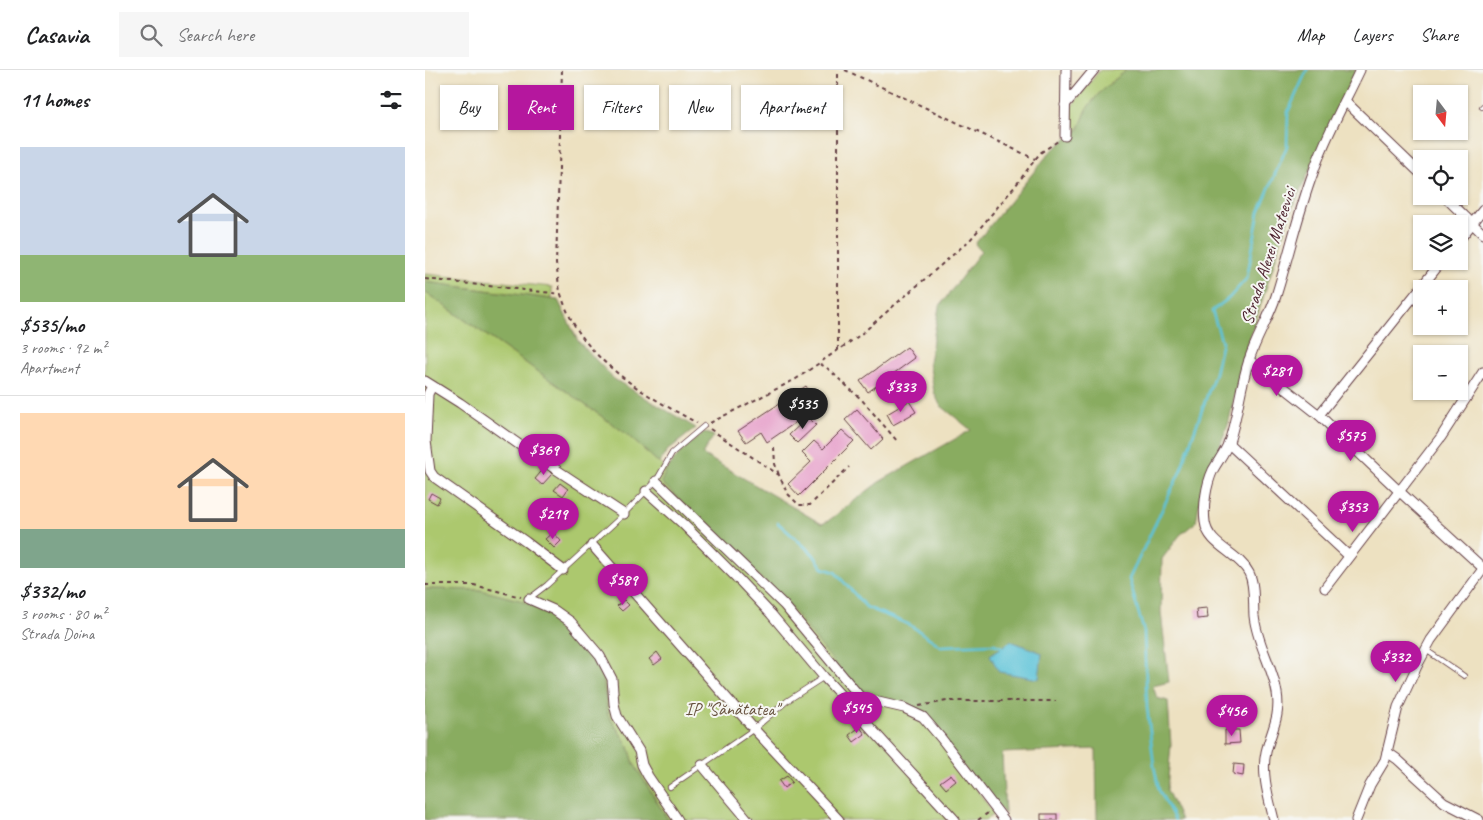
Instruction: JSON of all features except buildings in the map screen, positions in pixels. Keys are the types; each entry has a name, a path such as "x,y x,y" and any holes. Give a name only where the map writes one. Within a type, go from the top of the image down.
{"street":[{"path":"1065,136 1066,70"},
{"path":"1065,105 1094,70"},
{"name":"Strada Alexei Mateevici","path":"1274,820 1265,760 1266,752 1275,729 1278,711 1275,681 1261,647 1254,619 1252,582 1245,566 1211,537 1205,522 1208,483 1228,443 1249,360 1275,297 1314,170 1360,70"},
{"path":"1345,101 1413,166"},
{"path":"1453,205 1483,234"},
{"path":"1468,228 1483,210"},
{"path":"1319,415 1434,270"},
{"path":"1249,360 1319,415 1483,569 1426,650 1398,707 1391,729 1387,752 1362,801 1356,820"},
{"path":"1325,588 1441,437 1483,372"},
{"path":"563,570 434,477 430,471 426,441 429,384 624,514"},
{"path":"1228,443 1349,556"},
{"path":"656,481 784,605 861,698 904,708 923,718 941,738 1004,820"},
{"path":"647,492 683,524 771,614 825,677 955,820"},
{"path":"592,545 754,729 839,820"},
{"path":"529,599 554,610 571,622 600,656 612,680 617,716 633,739 648,776 678,820"},
{"path":"1387,752 1444,802 1479,820"},
{"path":"702,765 748,820"}],"lane":[{"path":"529,599 592,545 647,492 656,481 672,453 704,426"},
{"path":"1426,650 1464,676"},
{"path":"671,787 754,729 787,701 825,677"}],"path":[{"path":"562,70 556,264 561,294 570,316 583,339 604,362 632,386 716,432 779,475"},
{"path":"838,70 838,351"},
{"path":"845,70 1035,158"},
{"path":"704,426 796,379 860,335 970,240 1016,186 1040,152 1065,136"},
{"path":"425,279 561,294"},
{"path":"820,364 826,367 863,400 897,442"},
{"path":"774,447 775,464 779,475 787,493 799,505 809,505 849,467"},
{"path":"425,585 474,584 529,599"},
{"path":"904,708 947,701 1055,702"},
{"path":"978,820 994,808"}],"green space":[{"path":"1100,70 1127,70 1106,86 1097,96 1089,106 1080,125 1070,136 1071,107"},
{"path":"1127,70 1356,70 1291,211 1243,360 1228,425 1201,493 1196,522 1180,535 1162,559 1161,612 1169,682 1153,686 1157,698 1168,701 1171,745 1167,790 1181,820 1097,820 1096,749 1002,753 1005,814 907,705 877,697 852,685 787,603 661,482 674,460 704,432 714,436 702,454 822,524 879,482 971,430 940,405 934,392 929,362 939,307 981,251 975,244 1050,152 1079,129 1088,107 1102,90"},
{"path":"425,274 552,287 552,299 425,282"},
{"path":"425,282 558,300 578,341 614,379 696,428 668,450 659,463 624,432 425,292"},
{"name":"IP \"Sănătatea\"","path":"425,292 624,432 666,469 662,483 907,705 924,714 994,814 985,820 668,820 634,764 629,747 608,715 601,668 554,615 519,600 480,590 425,589"},
{"path":"425,589 480,590 519,600 554,615 601,668 608,715 629,747 634,764 668,820 425,820"}],"water":[{"path":"1011,641 1042,653 1039,679 999,672 990,655"}],"waterway":[{"path":"1175,820 1159,790 1154,766 1147,707 1144,632 1129,579 1180,472 1215,373 1222,342 1212,311 1229,298 1247,278 1259,212 1287,146 1288,112 1307,70"},
{"path":"778,523 813,554 823,568 835,572 866,607 910,625 941,646 994,644 1002,647"}]}
